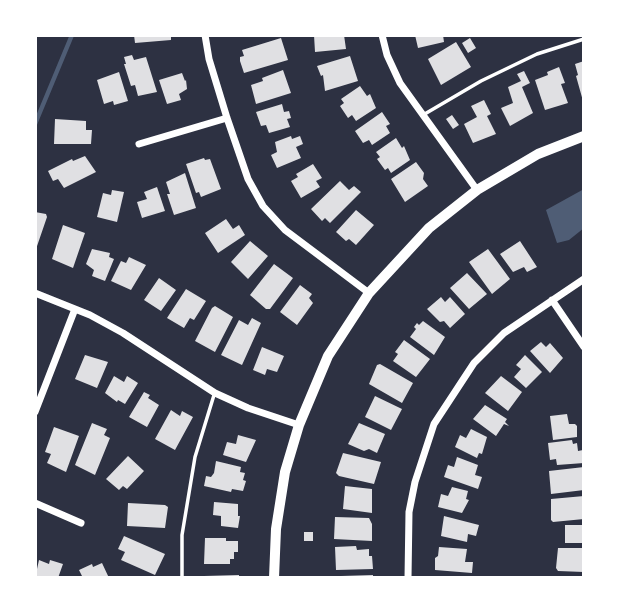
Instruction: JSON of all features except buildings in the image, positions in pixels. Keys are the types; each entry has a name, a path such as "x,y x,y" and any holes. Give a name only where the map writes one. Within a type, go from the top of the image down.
{"street":[{"path":"205,35 209,59 227,118 248,179 263,206 285,230 369,293"},
{"path":"382,35 387,55 400,83 477,190"},
{"path":"139,144 227,118"},
{"path":"274,578 276,529 285,472 299,425 328,356 369,293 429,228 477,190 538,154 584,136"},
{"path":"408,578 409,512 415,482 434,424 474,363 504,333 584,279"},
{"path":"35,293 123,333 215,393 299,425"},
{"path":"552,300 584,346"},
{"path":"35,412 75,309"},
{"path":"35,503 81,523"}],"lane":[{"path":"423,115 481,80 537,54 584,39"},
{"path":"182,578 182,535 193,470 215,393"}],"water":[{"path":"584,189 584,228 569,240 557,243 546,210"}],"waterway":[{"path":"35,124 72,35"}]}
